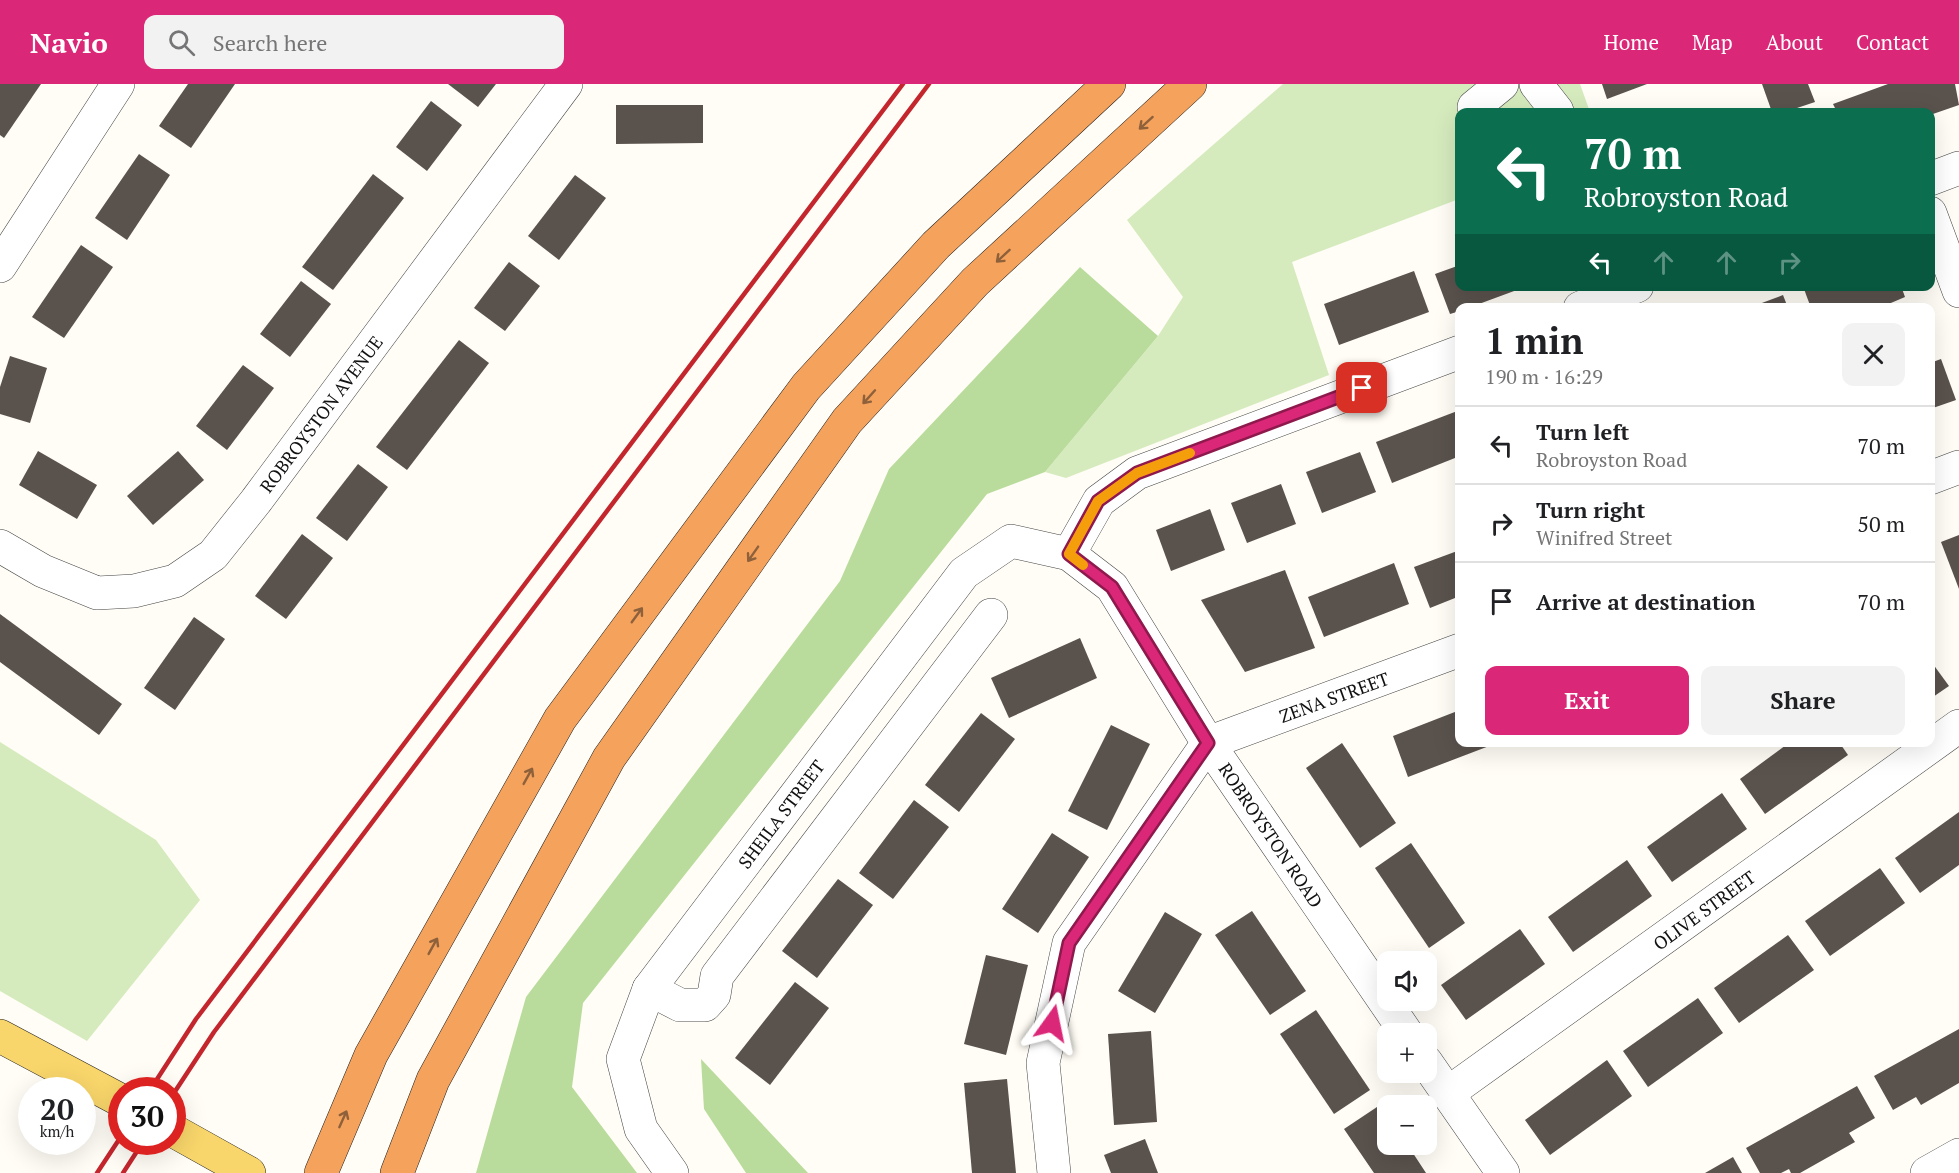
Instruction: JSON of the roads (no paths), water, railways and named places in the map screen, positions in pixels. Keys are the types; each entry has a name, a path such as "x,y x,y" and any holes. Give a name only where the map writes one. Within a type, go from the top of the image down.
{"highway":[{"path":"321,1173 371,1055 567,709 806,387 936,245 1109,84"},
{"path":"397,1173 433,1080 609,758 847,421 975,282 1190,84"}],"main road":[{"path":"0,1036 108,1093"},
{"path":"186,1138 249,1173"}],"street":[{"path":"0,266 118,84"},
{"name":"ROBROYSTON AVENUE","path":"0,546 42,571 97,593 134,591 175,581 213,555 256,501 566,84"},
{"path":"1474,107 1503,84"},
{"path":"1536,84 1555,108"},
{"path":"1935,176 1959,168"},
{"path":"1935,226 1959,291"},
{"path":"1593,303 1624,291"},
{"path":"1069,554 1098,501 1137,473 1455,354"},
{"path":"1935,476 1959,467"},
{"name":"SHEILA STREET","path":"672,1173 641,1129 623,1059 649,989 964,573 1011,541 1069,554"},
{"name":"ROBROYSTON ROAD","path":"1069,554 1112,587 1208,743 1399,1023"},
{"path":"649,989 680,1005 705,1005 714,995 717,976 991,615"},
{"name":"ZENA STREET","path":"1208,743 1455,652"},
{"path":"872,694 909,723"},
{"name":"OLIVE STREET","path":"1935,743 1959,726"},
{"path":"1054,1173 1043,1063 1069,943 1208,743"},
{"name":"OLIVE STREET","path":"1448,1093 1930,747"},
{"path":"1437,1078 1503,1173"},
{"path":"1927,1173 1959,1155"}],"railway":[{"path":"158,1077 196,1019 903,84"},
{"path":"184,1077 214,1032 929,84"},
{"path":"97,1173 109,1155"},
{"path":"123,1173 135,1155"}]}
